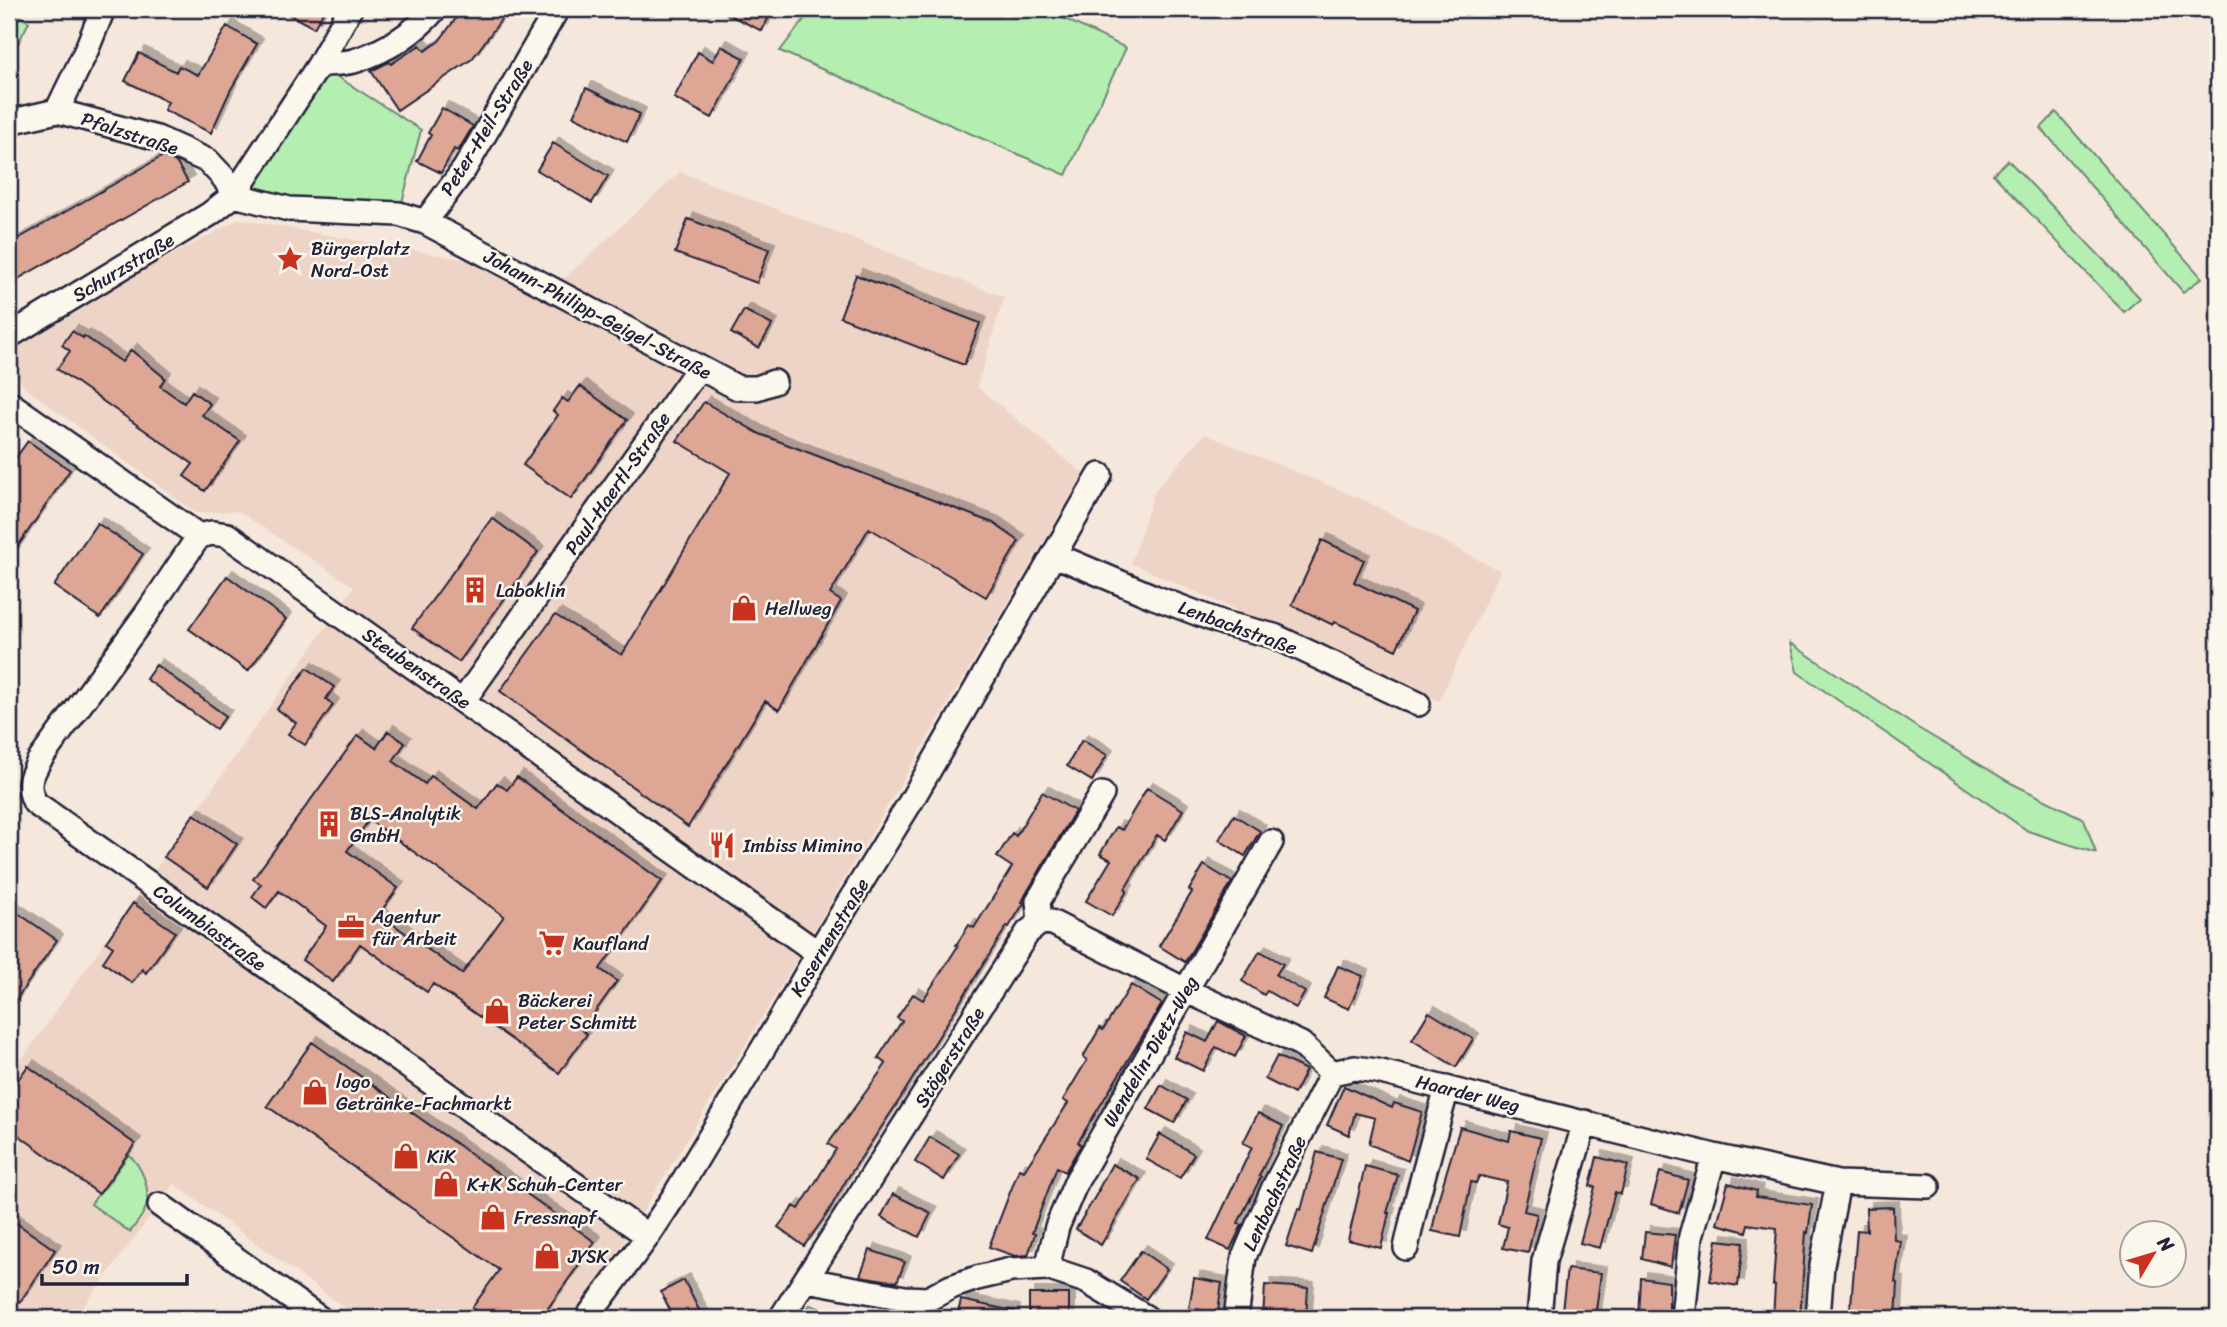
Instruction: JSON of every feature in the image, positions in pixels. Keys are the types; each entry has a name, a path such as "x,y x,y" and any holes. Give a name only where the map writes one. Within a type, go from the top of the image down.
{"street":[{"path":"57,111 103,9"},
{"name":"Schurzstraße","path":"9,336 210,214 234,195 319,65 350,9"},
{"path":"319,65 355,61 391,46 425,21 435,9"},
{"name":"Peter-Heil-Straße","path":"425,222 465,167 558,9"},
{"name":"Pfalzstraße","path":"9,122 57,111 157,138 208,161 224,178 234,195"},
{"path":"234,195 289,209 399,214 425,222"},
{"name":"Johann-Philipp-Geigel-Straße","path":"425,222 738,388 757,388 774,382"},
{"name":"Paul-Haertl-Straße","path":"463,701 698,369"},
{"path":"9,403 199,536"},
{"name":"Kasernenstraße","path":"587,1318 648,1236 782,1017 910,803 1100,475"},
{"name":"Steubenstraße","path":"199,536 212,533 227,535 818,953"},
{"name":"Columbiastraße","path":"199,536 147,613 39,761 30,780 29,792 35,803 648,1236"},
{"name":"Lenbachstraße","path":"1055,555 1223,623 1274,636 1418,704"},
{"path":"1102,793 1038,901 1040,923 1051,922 1185,990 1301,1044 1332,1073"},
{"name":"Wendelin-Dietz-Weg","path":"1047,1268 1057,1227 1077,1180 1271,842"},
{"name":"Stögerstraße","path":"781,1318 1022,941 1028,932 1040,923"},
{"name":"Haarder Weg","path":"1332,1073 1355,1068 1366,1069 1714,1156 1838,1183 1928,1186"},
{"name":"Lenbachstraße","path":"1236,1318 1244,1257 1274,1187 1332,1073"},
{"path":"1406,1248 1447,1088"},
{"path":"1539,1318 1544,1261 1585,1122"},
{"path":"1683,1318 1691,1237 1714,1156"},
{"path":"1818,1318 1822,1265 1838,1183"},
{"path":"160,1205 319,1318"},
{"path":"807,1280 905,1298 923,1309 951,1287 977,1278 1012,1270 1047,1268 1086,1281 1147,1318"}],"shaded area":[{"path":"680,172 1004,297 977,387 1084,474 768,1008 593,1292 571,1318 359,1318 174,1184 75,1318 9,1318 9,1078 354,587 238,511 196,513 24,387 12,364 9,347 94,297 239,219 565,278"},
{"path":"1205,434 1366,501 1500,571 1439,701 1131,563 1155,490"}],"green space":[{"path":"812,9 1044,9 1126,48 1066,175 780,51"},
{"path":"9,10 29,22 9,61"},
{"path":"319,65 421,130 399,214 234,195"},
{"path":"2056,112 2202,278 2183,292 2041,128"},
{"path":"2008,160 2140,298 2124,312 1993,174"},
{"path":"1790,643 1918,728 2011,783 2084,819 2096,853 2028,831 1797,672"},
{"path":"128,1154 141,1171 147,1192 145,1210 130,1232 91,1204"},
{"path":"810,1305 844,1317 844,1318 800,1318"}],"building":[{"path":"279,9 325,9 314,28"},
{"path":"463,9 509,9 472,59 397,110 371,71 389,62 391,64 420,45 425,51 439,41"},
{"path":"717,9 773,9 762,31"},
{"path":"227,26 257,44 230,91 211,133 164,110 168,102 125,81 139,53 176,72 179,66 198,75"},
{"path":"721,46 744,58 712,118 674,98 698,52 713,61"},
{"path":"586,88 640,114 627,142 573,116"},
{"path":"442,108 473,126 458,151 454,149 441,173 417,161"},
{"path":"553,143 608,176 592,203 537,170"},
{"path":"163,156 176,162 188,182 9,284 9,244"},
{"path":"688,219 769,249 757,283 675,253"},
{"path":"856,275 980,323 964,365 840,317"},
{"path":"744,310 772,325 759,348 731,333"},
{"path":"72,331 122,362 131,350 165,378 160,386 184,403 192,391 210,404 202,415 240,441 205,491 184,476 193,464 57,369 70,351 62,345"},
{"path":"580,386 627,420 571,499 523,465 558,415 553,411 562,398 568,402"},
{"name":"Hellweg","path":"704,402 760,434 993,523 1019,541 986,597 869,528 830,594 841,601 779,710 765,701 688,827 500,691 555,615 622,655 730,473 677,441"},
{"path":"28,441 70,470 9,559 9,467"},
{"name":"Laboklin","path":"492,518 538,552 459,662 412,628"},
{"path":"97,523 143,554 100,618 54,586"},
{"path":"1322,540 1364,560 1354,582 1414,611 1396,650 1292,605"},
{"path":"227,576 286,619 248,671 189,629"},
{"path":"156,665 226,716 216,729 146,679"},
{"path":"307,668 334,687 326,699 333,705 305,745 288,734 296,723 277,709"},
{"name":"Kaufland","path":"388,731 405,743 393,761 425,784 431,776 478,809 497,783 507,790 517,777 662,881 600,969 617,981 582,1030 587,1034 559,1073 433,984 427,992 360,944 333,982 302,960 326,926 279,891 266,908 252,897 261,884 253,879 358,735 376,748","holes":["369,820 504,916 462,974 379,914 398,888 347,851"]},
{"path":"1082,740 1107,755 1092,781 1067,766"},
{"path":"1147,788 1183,810 1165,840 1157,835 1112,916 1086,901 1111,860 1100,854 1116,827 1122,830"},
{"path":"1042,792 1075,811 1026,894 1022,902 1024,903 804,1246 778,1227 794,1206 799,1209 836,1149 828,1144 886,1064 878,1058 902,1021 897,1018 913,994 923,1000 969,925 974,928 1012,867 997,857 1012,833 1016,836"},
{"path":"194,814 237,844 208,887 164,857"},
{"path":"1234,815 1260,831 1245,856 1219,840"},
{"path":"1204,865 1232,882 1185,962 1159,946 1192,892 1189,890"},
{"path":"133,903 175,932 146,973 142,969 132,983 103,962 113,947 106,942"},
{"path":"9,907 57,940 9,1010"},
{"path":"1260,951 1283,964 1276,975 1305,992 1296,1008 1267,991 1264,995 1242,981"},
{"path":"1338,966 1363,976 1349,1009 1324,998"},
{"path":"1131,985 1162,1004 1078,1142 1081,1145 1065,1172 1057,1167 1032,1233 1035,1234 1028,1255 1015,1256 989,1247 1019,1169 1024,1171 1068,1103 1063,1100 1087,1060 1083,1057"},
{"path":"1429,1012 1473,1039 1456,1067 1412,1040"},
{"path":"1218,1021 1246,1036 1235,1057 1216,1047 1203,1071 1174,1057 1187,1032 1207,1042"},
{"path":"312,1042 595,1242 541,1318 486,1318 472,1308 499,1270 267,1106"},
{"path":"1277,1056 1306,1070 1294,1094 1265,1079"},
{"path":"28,1066 135,1144 99,1194 9,1128 9,1092"},
{"path":"1161,1085 1187,1100 1174,1123 1148,1109"},
{"path":"1344,1086 1392,1108 1394,1103 1422,1112 1408,1161 1369,1144 1375,1118 1355,1113 1349,1135 1327,1125"},
{"path":"1258,1113 1283,1126 1238,1223 1242,1225 1230,1250 1208,1240 1252,1147 1243,1143"},
{"path":"1460,1127 1509,1141 1511,1131 1541,1138 1524,1211 1537,1214 1528,1253 1503,1248 1508,1227 1498,1224 1507,1182 1479,1176 1476,1183 1471,1182 1460,1237 1432,1231"},
{"path":"1160,1134 1194,1154 1180,1178 1146,1159"},
{"path":"930,1137 959,1154 944,1180 915,1162"},
{"path":"1317,1152 1341,1159 1312,1254 1286,1246 1298,1209 1301,1210"},
{"path":"1597,1157 1628,1165 1621,1194 1615,1192 1600,1248 1580,1243 1595,1187 1590,1186"},
{"path":"1112,1164 1140,1179 1101,1245 1076,1229"},
{"path":"1365,1166 1398,1175 1381,1248 1348,1240"},
{"path":"1660,1172 1688,1180 1679,1213 1651,1204"},
{"path":"1728,1183 1757,1191 1756,1197 1812,1205 1808,1233 1806,1232 1800,1318 1773,1318 1777,1228 1748,1224 1746,1232 1717,1224"},
{"path":"893,1194 931,1213 919,1237 881,1217"},
{"path":"1893,1207 1894,1240 1901,1241 1895,1282 1898,1283 1896,1318 1850,1318 1857,1230 1867,1231 1866,1208"},
{"path":"9,1218 55,1250 20,1302 9,1295"},
{"path":"1645,1232 1675,1235 1671,1267 1642,1259"},
{"path":"1717,1240 1743,1243 1738,1286 1710,1281"},
{"path":"870,1250 905,1262 897,1282 860,1276"},
{"path":"1141,1251 1167,1269 1146,1299 1120,1281"},
{"path":"1567,1269 1601,1273 1595,1318 1561,1318"},
{"path":"1194,1278 1222,1283 1217,1318 1199,1318 1201,1310 1189,1309"},
{"path":"1641,1278 1669,1282 1669,1318 1639,1318"},
{"path":"684,1280 703,1318 674,1318 661,1292"},
{"path":"1265,1285 1308,1288 1306,1318 1263,1318"},
{"path":"1029,1294 1069,1294 1069,1318 1029,1318"},
{"path":"961,1300 1014,1311 1013,1318 957,1318"}],"place":[{"name":"Bürgerplatz Nord-Ost","path":"290,259"},
{"name":"Laboklin","path":"475,590"},
{"name":"Hellweg","path":"744,608"},
{"name":"BLS-Analytik GmbH","path":"329,824"},
{"name":"Imbiss Mimino","path":"722,845"},
{"name":"Agentur für Arbeit","path":"351,927"},
{"name":"Kaufland","path":"552,943"},
{"name":"Bäckerei Peter Schmitt","path":"497,1011"},
{"name":"logo Getränke-Fachmarkt","path":"315,1092"},
{"name":"KiK","path":"406,1156"},
{"name":"K+K Schuh-Center","path":"446,1184"},
{"name":"Fressnapf","path":"493,1217"},
{"name":"JYSK","path":"547,1256"}]}
